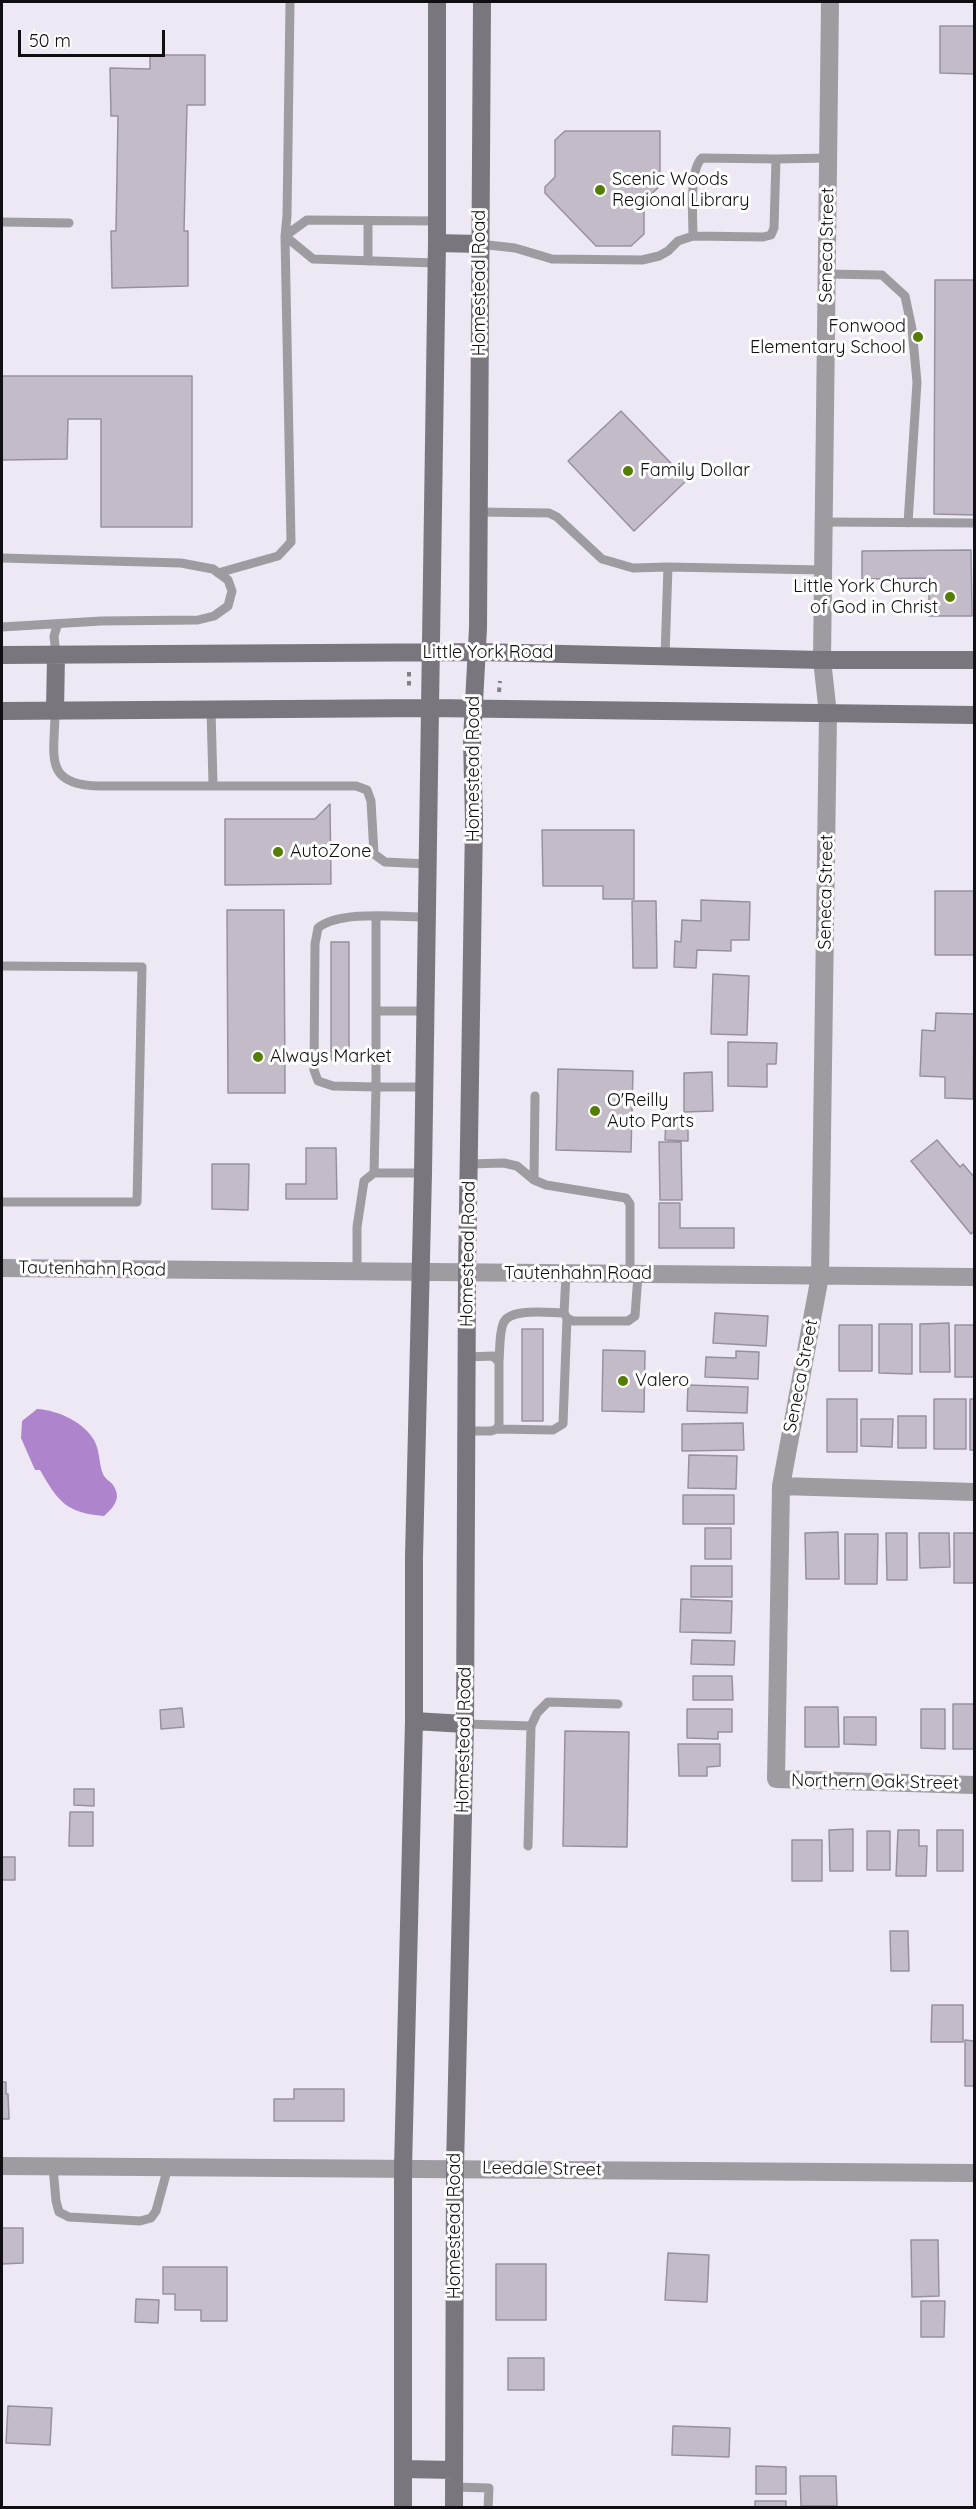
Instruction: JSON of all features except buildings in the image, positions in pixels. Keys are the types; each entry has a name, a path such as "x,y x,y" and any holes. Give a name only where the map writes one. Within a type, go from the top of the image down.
{"main road":[{"path":"403,2508 403,2168 414,1721 414,1557 428,864 437,243 437,2"},
{"name":"Homestead Road","path":"454,2508 455,2168 465,1724 467,1274 474,821 473,710 478,652 482,2"},
{"path":"437,243 479,244"},
{"name":"Little York Road","path":"2,655 478,652 822,660 975,660"},
{"path":"55,711 56,655"},
{"path":"2,711 430,708 975,715"},
{"path":"414,1721 465,1724"},
{"path":"403,2469 454,2479"}],"street":[{"name":"Seneca Street","path":"776,1779 781,1486 820,1276 828,714 822,660 830,2"},
{"name":"Tautenhahn Road","path":"2,1268 975,1277"},
{"path":"781,1486 975,1492"},
{"name":"Northern Oak Street","path":"776,1779 975,1785"},
{"name":"Leedale Street","path":"2,2166 975,2173"}],"lane":[{"path":"218,573 278,556 291,542 285,236 288,210 290,2"},
{"path":"693,236 694,179 697,162 702,158 828,158"},
{"path":"479,244 514,248 552,259 642,260 668,252 678,241 693,236 763,237 771,235 775,217 776,159"},
{"path":"285,236 307,220 437,221"},
{"path":"368,221 368,261"},
{"path":"2,222 69,223"},
{"path":"285,236 313,259 436,263"},
{"path":"827,274 882,275 905,296 912,329 917,382 908,523"},
{"path":"479,512 549,513 557,517 602,559 633,568 823,570"},
{"path":"824,522 975,523"},
{"path":"2,558 182,563 213,569 228,580 232,591 228,606 214,616 198,621 101,621 57,626 2,627"},
{"path":"665,656 668,567"},
{"path":"56,655 54,636 57,626"},
{"path":"212,710 213,784"},
{"path":"55,711 56,768 60,777 67,781 87,786 213,784 363,788 367,790 371,801 374,854 385,862 428,864"},
{"path":"424,1087 333,1086 318,1081 314,1070 315,944 318,928 326,921 352,917 427,916"},
{"path":"374,1173 376,917"},
{"path":"2,966 142,967 138,1202 2,1202"},
{"path":"376,1011 425,1011"},
{"path":"534,1180 536,1096"},
{"path":"469,1164 504,1163 516,1166 534,1180 546,1185 626,1198 630,1204 637,1311 635,1316 628,1321 573,1321 565,1316 516,1313 508,1317 503,1323 499,1362 499,1424 496,1429"},
{"path":"357,1273 357,1227 364,1181 374,1173 423,1173"},
{"path":"466,1431 496,1429 553,1431 563,1424 566,1275"},
{"path":"467,1357 493,1356 499,1362"},
{"path":"528,1846 531,1726 537,1713 548,1702 618,1704"},
{"path":"465,1724 531,1726"},
{"path":"53,2167 59,2212 69,2217 140,2221 151,2218 156,2211 168,2167"},
{"path":"454,2479 489,2488 488,2508"}],"path":[{"path":"409,672 409,687"}],"shaded area":[{"path":"37,1409 62,1415 78,1423 91,1435 97,1446 103,1474 113,1485 117,1494 114,1506 104,1516 72,1509 58,1498 40,1470 35,1470 21,1438 22,1421"}],"place":[{"name":"Scenic Woods Regional Library","path":"600,190"},
{"name":"Fonwood Elementary School","path":"918,337"},
{"name":"Family Dollar","path":"628,471"},
{"name":"Little York Church of God in Christ","path":"950,597"},
{"name":"AutoZone","path":"278,852"},
{"name":"Always Market","path":"258,1057"},
{"name":"O'Reilly Auto Parts","path":"595,1111"},
{"name":"Valero","path":"623,1381"}]}
